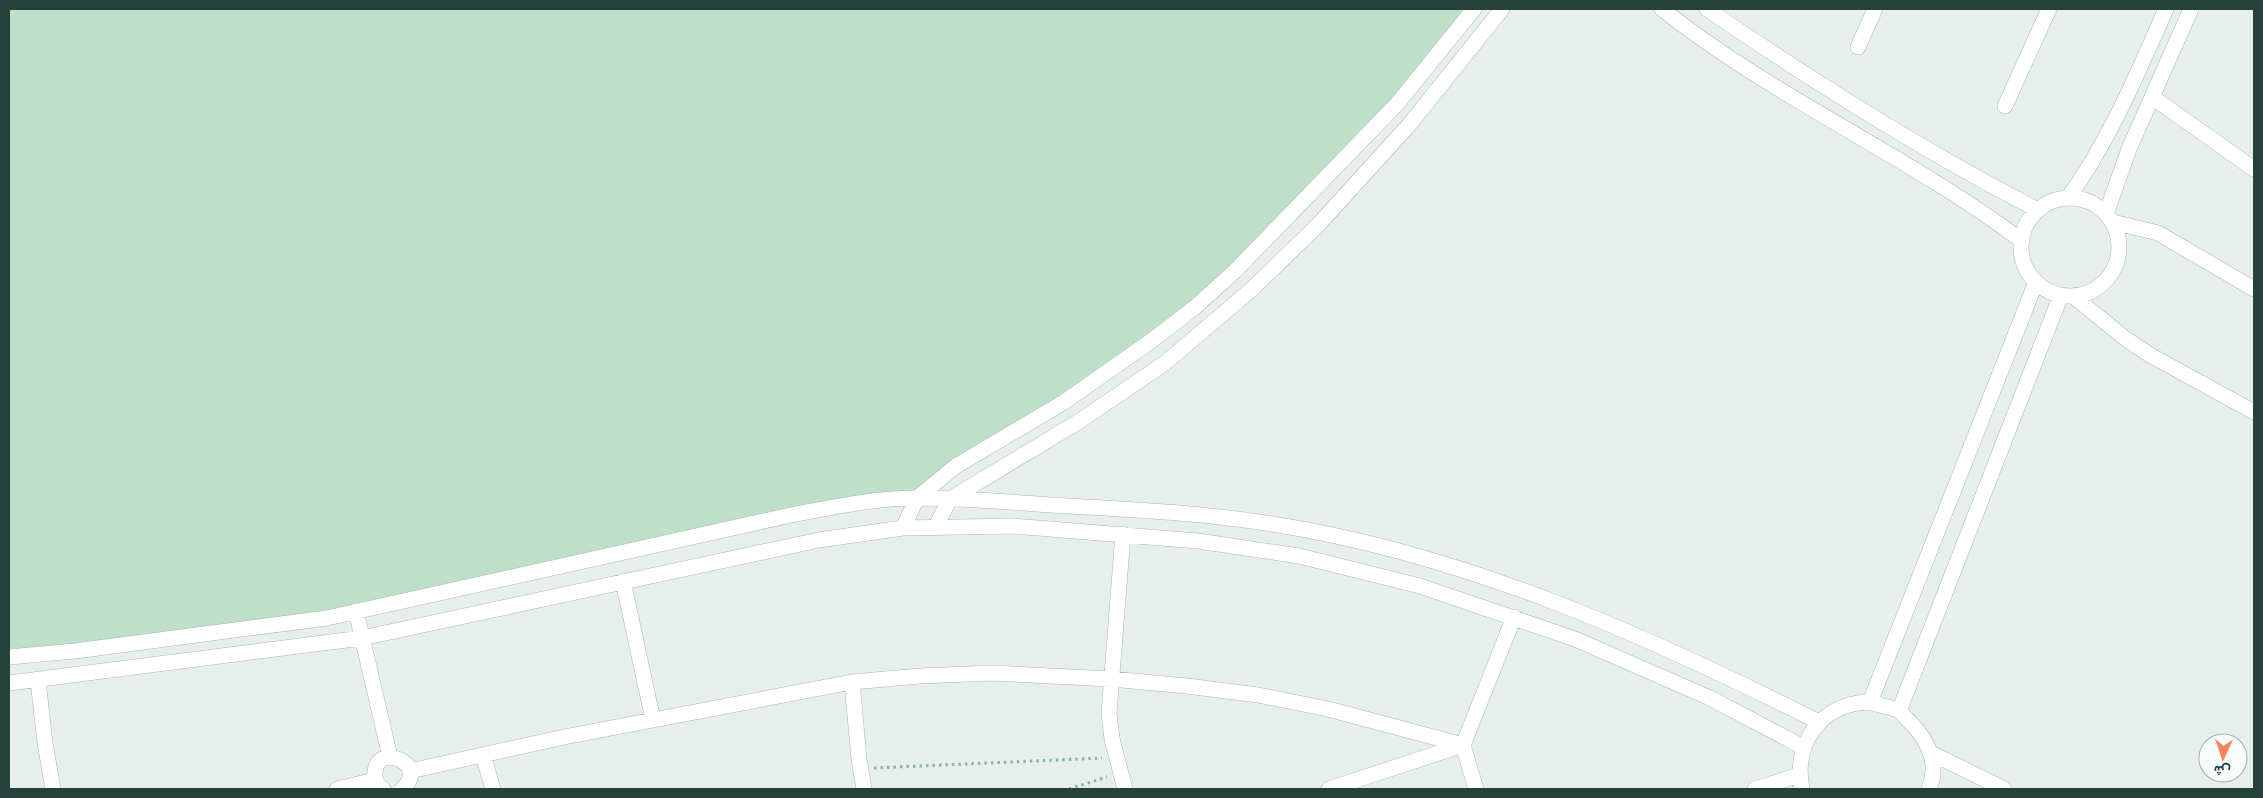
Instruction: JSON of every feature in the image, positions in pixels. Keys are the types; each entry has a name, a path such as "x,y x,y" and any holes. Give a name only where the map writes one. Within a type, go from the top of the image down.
{"street":[{"path":"903,528 917,498 956,466 1064,402 1194,308 1235,271 1397,104 1474,9"},
{"path":"936,526 950,499 1078,422 1165,362 1211,325 1324,218 1409,125 1502,9"},
{"path":"1662,9 1754,73 1974,207 2022,241"},
{"path":"1707,9 1848,103 1939,156 2038,210"},
{"path":"1858,47 1875,9"},
{"path":"2005,106 2049,9"},
{"path":"2068,198 2090,167 2105,140 2132,86 2166,9"},
{"path":"2067,296 2092,291 2108,279 2118,261 2120,241 2110,218 2129,149 2191,9"},
{"path":"2152,97 2254,169"},
{"path":"2254,289 2158,233 2110,218 2089,202 2068,198 2052,202 2038,210 2027,224 2022,241 2022,256 2027,269 2036,282 2048,290 2067,296 2150,355 2254,412"},
{"path":"1870,702 2036,282"},
{"path":"1898,711 2067,296"},
{"path":"9,657 75,651 327,618 791,515 858,502 917,498 950,499 1178,512 1273,524 1385,548 1509,584 1710,668 1820,722"},
{"path":"9,683 362,638 762,551 903,528 1014,526 1198,541 1299,556 1420,586 1575,638 1710,698 1803,747"},
{"path":"1123,534 1110,679 1110,713 1116,758 1126,789"},
{"path":"623,581 653,720"},
{"path":"356,611 390,757"},
{"path":"1476,789 1463,745 1514,617"},
{"path":"410,770 653,720 852,682 920,676 992,673 1110,679 1258,695 1328,710 1463,745"},
{"path":"38,680 45,743 53,789"},
{"path":"852,682 864,789"},
{"path":"1755,789 1801,782 1803,747 1820,722 1836,711 1870,702 1898,711 1923,736 1932,753 1931,784 1929,789"},
{"path":"1330,789 1463,745"},
{"path":"1932,753 2004,789"},
{"path":"483,755 493,789"},
{"path":"338,789 379,785 375,770 380,761 390,757 398,758 406,763 410,770 410,778 402,789"}],"path":[{"path":"861,769 1116,758"},
{"path":"1069,789 1120,772"}],"green space":[{"path":"9,9 1474,9 1397,104 1194,308 917,498 859,503 356,611 9,657"}]}
